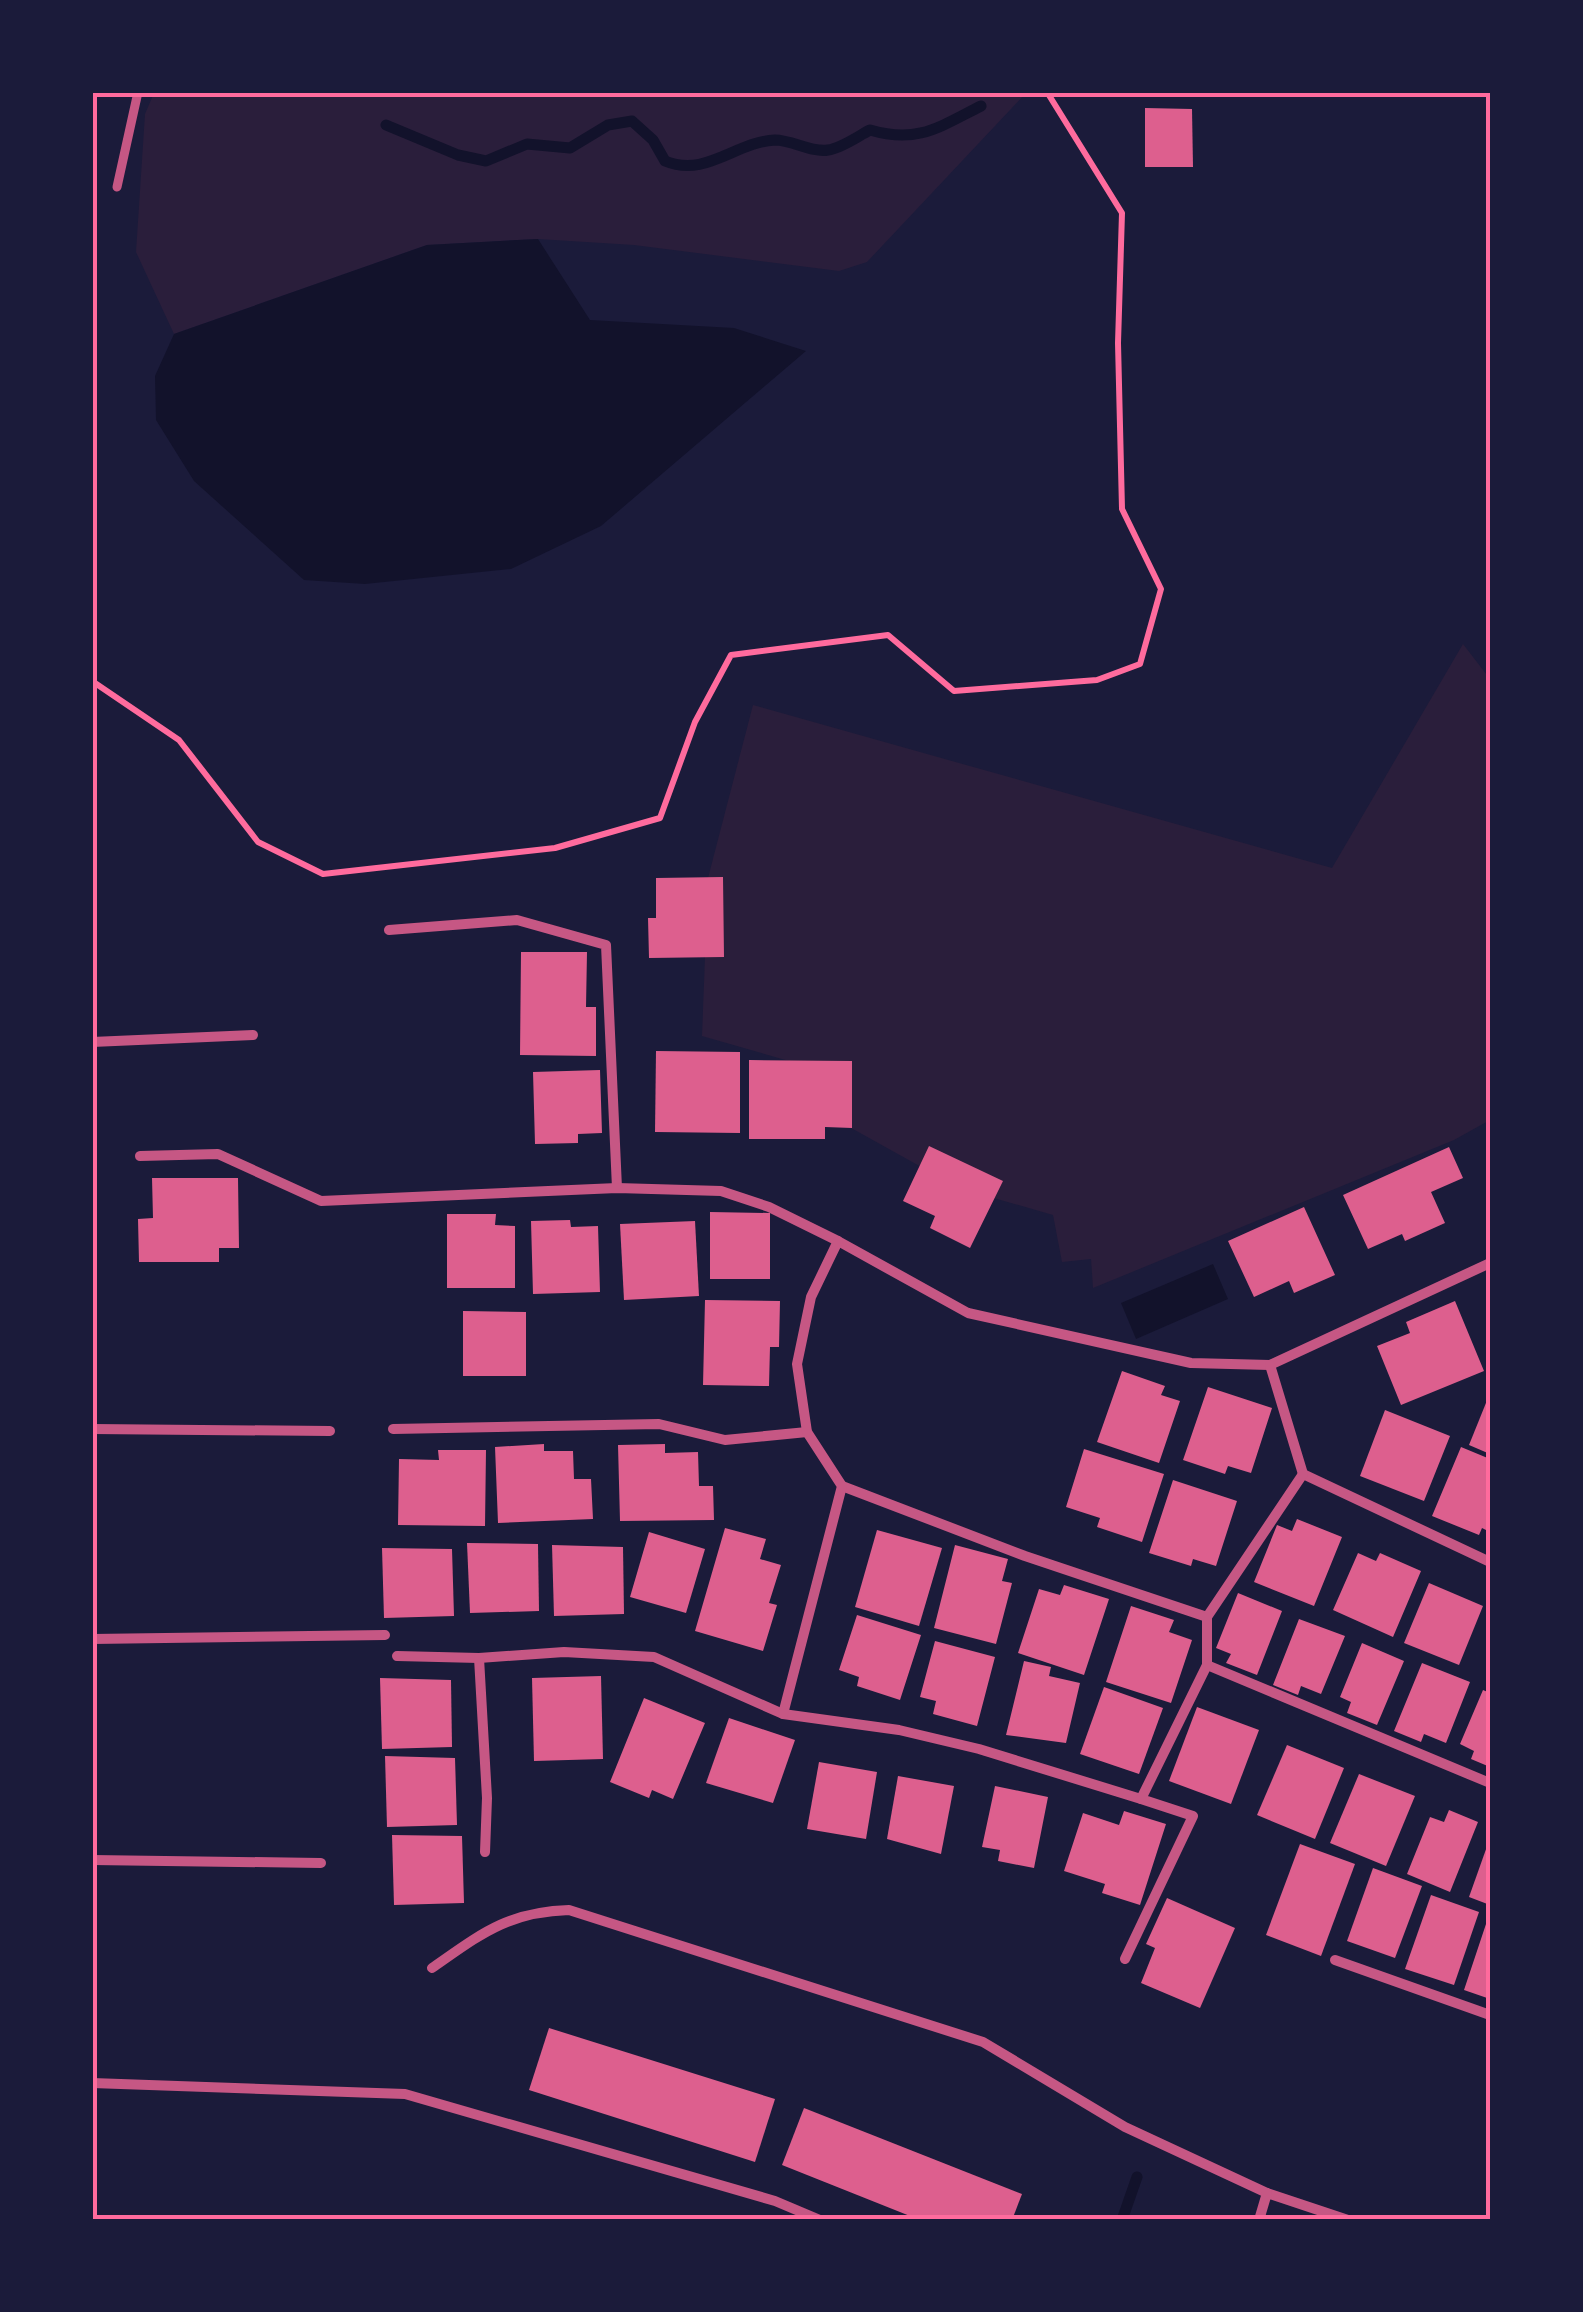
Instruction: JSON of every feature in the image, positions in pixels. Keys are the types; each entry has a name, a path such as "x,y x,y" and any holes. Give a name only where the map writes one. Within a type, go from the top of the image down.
{"street":[{"path":"117,188 138,92"},
{"path":"388,930 517,920 606,945 617,1188"},
{"path":"92,1042 252,1035"},
{"path":"140,1156 218,1154 321,1200 617,1188 721,1192 769,1207 838,1241 968,1314 1191,1363 1270,1365 1490,1263"},
{"path":"838,1241 811,1296 797,1364 807,1432 842,1486 1025,1556 1207,1616"},
{"path":"1270,1365 1303,1474 1490,1562"},
{"path":"393,1429 659,1424 725,1440 807,1432"},
{"path":"92,1430 330,1431"},
{"path":"1142,1799 1208,1666 1207,1616 1303,1474"},
{"path":"783,1714 842,1486"},
{"path":"92,1639 386,1635"},
{"path":"397,1656 479,1658 564,1652 654,1657 783,1714 900,1730 1192,1816 1124,1959"},
{"path":"479,1658 487,1798 484,1852"},
{"path":"1208,1666 1490,1783"},
{"path":"92,1860 321,1864"},
{"path":"432,1968 498,1922 531,1912 569,1910 983,2042 1125,2127 1268,2193 1348,2220"},
{"path":"1335,1960 1490,2015"},
{"path":"92,2083 405,2094 775,2201 820,2220"},
{"path":"1259,2220 1268,2193"}],"path":[{"path":"92,682 179,740 258,842 323,874 555,848 660,818 695,722 731,656 888,635 954,691 1097,680 1140,664 1161,589 1122,508 1118,343 1122,213 1047,92"}],"shaded area":[{"path":"154,93 1026,93 867,262 839,271 634,245 538,239 427,245 174,334 136,252 145,114"},
{"path":"538,239 590,320 734,328 806,351 601,526 511,569 365,584 304,580 194,481 156,420 155,376 174,334 427,245"},
{"path":"1463,644 1490,679 1490,1120 1454,1140 1093,1288 1091,1259 1062,1262 1053,1215 959,1188 826,1114 813,1068 702,1036 708,878 753,705 1332,868"},
{"path":"1213,1264 1228,1299 1136,1339 1121,1303"}],"building":[{"path":"1145,108 1192,109 1193,167 1145,167"},
{"path":"723,877 724,957 649,958 648,918 656,918 656,878"},
{"path":"521,952 587,952 586,1007 596,1007 596,1056 520,1055"},
{"path":"656,1051 740,1052 740,1133 655,1132"},
{"path":"749,1060 852,1061 852,1128 825,1127 825,1139 749,1139"},
{"path":"600,1070 602,1133 578,1134 578,1143 535,1144 533,1072"},
{"path":"929,1146 1003,1181 970,1248 930,1228 935,1216 903,1201"},
{"path":"1449,1147 1463,1178 1431,1192 1445,1223 1405,1241 1402,1234 1368,1249 1343,1195"},
{"path":"152,1178 238,1178 239,1248 219,1248 219,1262 139,1262 138,1219 153,1218"},
{"path":"1304,1207 1335,1275 1294,1293 1289,1281 1254,1297 1228,1241"},
{"path":"710,1212 770,1213 770,1279 710,1279"},
{"path":"447,1214 496,1214 495,1225 515,1226 515,1288 447,1288"},
{"path":"570,1220 571,1227 598,1226 600,1292 533,1294 531,1221"},
{"path":"695,1221 699,1296 624,1300 620,1224"},
{"path":"705,1300 780,1301 779,1347 770,1347 769,1386 703,1385"},
{"path":"1455,1301 1484,1371 1401,1405 1377,1346 1410,1333 1406,1322"},
{"path":"463,1311 526,1312 526,1376 463,1376"},
{"path":"1122,1371 1165,1386 1161,1395 1180,1401 1159,1463 1097,1442"},
{"path":"1208,1387 1272,1408 1251,1473 1228,1466 1225,1474 1183,1460"},
{"path":"1490,1393 1490,1454 1469,1445"},
{"path":"1385,1410 1450,1436 1424,1501 1360,1476"},
{"path":"544,1444 544,1451 573,1451 574,1479 591,1479 593,1519 498,1523 495,1447"},
{"path":"665,1444 665,1453 698,1452 699,1486 713,1486 714,1520 620,1521 618,1445"},
{"path":"1461,1447 1490,1459 1490,1532 1482,1528 1479,1535 1432,1516"},
{"path":"1084,1449 1164,1474 1142,1542 1097,1527 1100,1518 1066,1507"},
{"path":"438,1450 486,1450 485,1526 398,1525 399,1459 439,1460"},
{"path":"1173,1480 1237,1501 1216,1566 1193,1559 1191,1566 1149,1553"},
{"path":"1297,1519 1342,1537 1314,1606 1254,1582 1277,1525 1292,1531"},
{"path":"725,1528 766,1539 760,1559 781,1565 769,1603 777,1605 763,1651 695,1631"},
{"path":"877,1530 942,1548 919,1626 855,1607"},
{"path":"649,1532 705,1549 686,1613 630,1597"},
{"path":"467,1543 538,1544 539,1611 470,1613"},
{"path":"552,1545 623,1547 624,1614 554,1616"},
{"path":"955,1545 1008,1559 1002,1581 1012,1583 996,1644 934,1628"},
{"path":"382,1548 452,1549 454,1616 384,1618"},
{"path":"1358,1553 1376,1561 1380,1553 1421,1571 1393,1637 1333,1610"},
{"path":"1429,1583 1483,1606 1459,1665 1404,1643"},
{"path":"1064,1585 1109,1599 1084,1675 1018,1653 1039,1589 1060,1595"},
{"path":"1238,1593 1282,1611 1257,1675 1226,1663 1231,1654 1216,1648"},
{"path":"1131,1606 1174,1620 1169,1632 1192,1640 1171,1703 1106,1682"},
{"path":"857,1615 921,1635 900,1700 857,1686 859,1677 839,1670"},
{"path":"1299,1619 1345,1636 1321,1694 1301,1686 1298,1695 1273,1685"},
{"path":"935,1641 995,1657 977,1726 933,1714 936,1701 920,1697"},
{"path":"1362,1643 1404,1661 1377,1725 1347,1713 1351,1702 1340,1697"},
{"path":"1024,1661 1051,1667 1049,1676 1080,1683 1066,1743 1006,1735"},
{"path":"1422,1663 1470,1682 1446,1743 1424,1734 1421,1742 1394,1731"},
{"path":"601,1676 603,1759 534,1761 532,1678"},
{"path":"380,1678 451,1680 452,1747 382,1749"},
{"path":"1104,1687 1163,1708 1139,1774 1080,1754"},
{"path":"1483,1690 1490,1693 1490,1767 1471,1759 1474,1751 1460,1744"},
{"path":"644,1698 705,1723 673,1799 652,1790 649,1798 610,1782"},
{"path":"1197,1707 1259,1730 1231,1804 1169,1781"},
{"path":"729,1718 795,1740 773,1803 706,1783"},
{"path":"1287,1745 1344,1768 1315,1839 1257,1815"},
{"path":"385,1756 455,1758 457,1825 387,1827"},
{"path":"819,1762 877,1772 866,1839 807,1829"},
{"path":"1359,1774 1415,1796 1386,1866 1330,1843"},
{"path":"898,1776 954,1786 941,1854 887,1839"},
{"path":"995,1786 1048,1797 1034,1868 998,1861 1000,1850 982,1847"},
{"path":"1449,1810 1478,1822 1450,1892 1407,1874 1430,1817 1444,1822"},
{"path":"1124,1811 1166,1824 1140,1905 1102,1893 1105,1884 1064,1871 1083,1813 1119,1825"},
{"path":"392,1835 462,1836 464,1903 394,1905"},
{"path":"1490,1838 1490,1905 1469,1897"},
{"path":"1300,1844 1355,1864 1321,1956 1266,1935"},
{"path":"1373,1868 1422,1886 1395,1958 1347,1941"},
{"path":"1431,1895 1479,1912 1454,1985 1405,1969"},
{"path":"1167,1898 1235,1928 1200,2008 1141,1983 1155,1948 1146,1944"},
{"path":"1490,1912 1490,1999 1464,1990"},
{"path":"549,2028 775,2099 755,2162 529,2090"},
{"path":"804,2108 1022,2194 1012,2220 920,2220 782,2165"}],"waterway":[{"path":"386,125 458,155 486,161 527,144 570,148 608,125 632,121 653,140 665,161 694,165 760,142 775,140 828,150 870,130 915,134 940,127 981,106"},
{"path":"1122,2220 1137,2177"}]}
